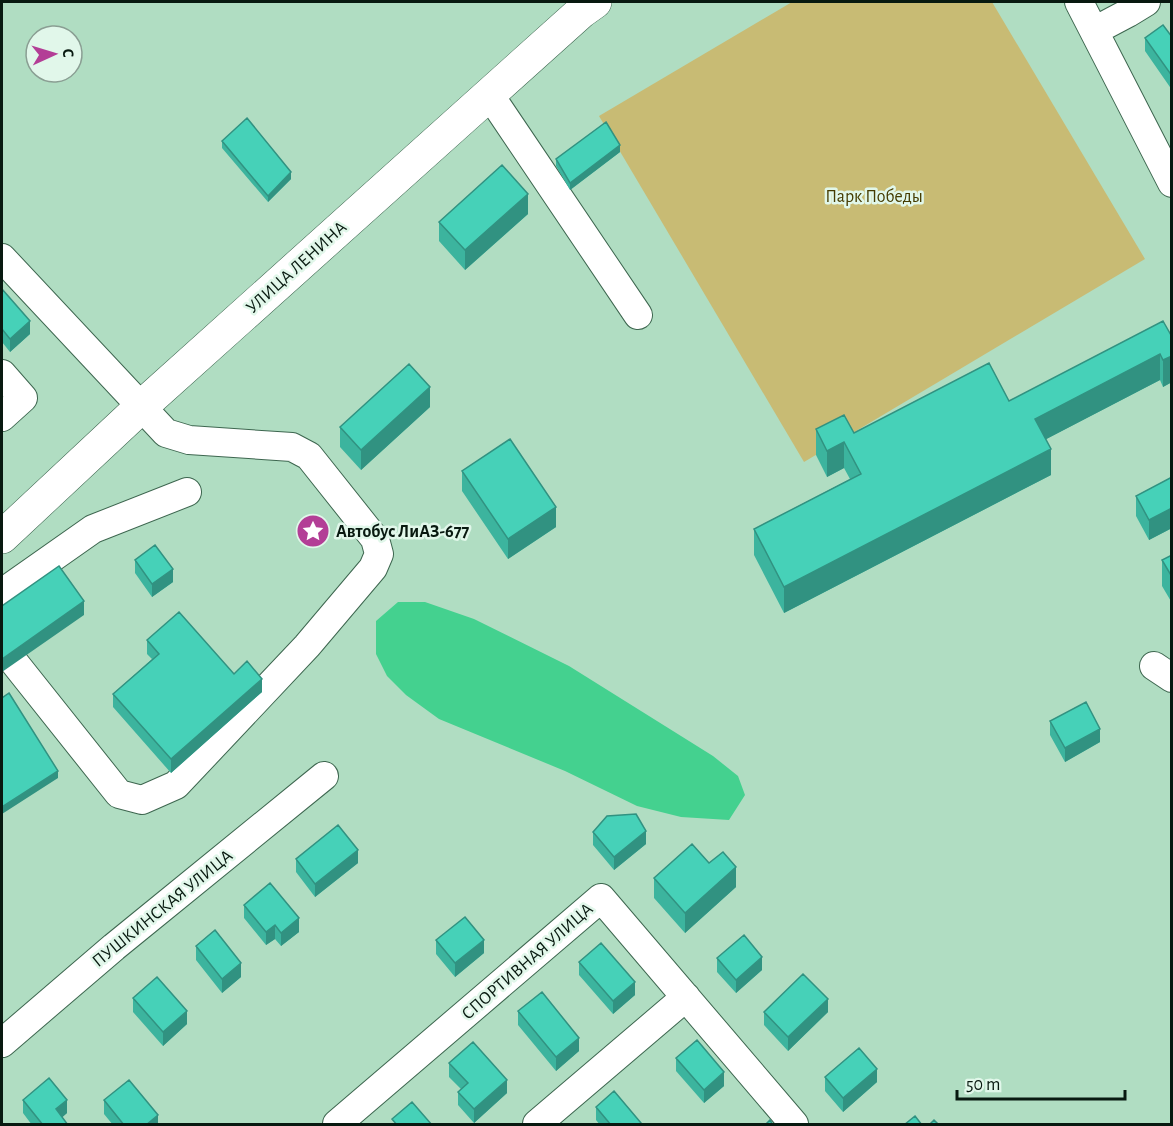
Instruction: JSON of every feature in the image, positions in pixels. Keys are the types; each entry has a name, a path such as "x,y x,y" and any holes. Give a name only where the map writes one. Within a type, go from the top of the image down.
{"main road":[{"name":"УЛИЦА ЛЕНИНА","path":"2,537 141,407 580,12 595,2"}],"street":[{"path":"1079,2 1167,163"},
{"path":"1094,31 1146,2"},
{"path":"489,94 638,315"},
{"path":"2,258 166,433 189,440 292,447 309,456 375,539 379,554 373,568 307,646 176,785 142,801 119,794 2,646"},
{"path":"2,374 23,398 2,417"},
{"path":"2,593 93,530 187,492"},
{"name":"ПУШКИНСКАЯ УЛИЦА","path":"2,1043 114,947 324,776"},
{"name":"СПОРТИВНАЯ УЛИЦА","path":"337,1125 601,898 794,1125"},
{"path":"537,1125 686,997"}],"green space":[{"name":"Парк Победы","path":"792,2 992,2 1145,259 804,462 599,116"}],"shaded area":[{"path":"398,602 425,602 474,619 569,666 713,756 738,776 745,795 729,820 681,817 637,806 565,771 439,719 406,695 387,676 376,654 376,621"}],"building":[{"path":"1163,25 1172,37 1172,76 1145,38"},
{"path":"247,118 291,172 268,196 222,141"},
{"path":"606,122 620,145 570,183 556,159"},
{"path":"502,165 528,194 465,250 439,222"},
{"path":"2,289 30,321 10,339 2,329"},
{"path":"1163,321 1172,337 1172,356 1163,360 1160,354 1035,419 1051,449 784,587 754,529 861,474 844,442 827,451 816,429 844,415 854,433 989,363 1009,401"},
{"path":"409,364 430,387 361,450 340,427"},
{"path":"510,439 556,507 508,539 462,471"},
{"path":"1172,477 1172,508 1149,520 1136,496"},
{"path":"155,545 173,569 152,584 135,560"},
{"path":"1172,555 1172,577 1162,560"},
{"path":"59,566 84,601 2,659 2,606"},
{"path":"179,612 234,674 247,661 262,679 171,759 113,694 159,654 147,640"},
{"path":"9,693 58,771 2,807 2,698"},
{"path":"1086,702 1100,729 1065,748 1050,721"},
{"path":"636,814 646,831 614,857 593,832 607,816"},
{"path":"338,825 358,850 315,884 296,859"},
{"path":"692,844 709,863 723,852 736,867 685,913 654,878"},
{"path":"270,883 299,918 281,933 275,925 266,932 244,905"},
{"path":"465,917 484,940 455,963 436,940"},
{"path":"215,930 241,963 222,979 196,946"},
{"path":"744,935 762,957 736,980 717,958"},
{"path":"601,943 635,982 613,1001 579,962"},
{"path":"803,974 828,999 788,1037 764,1012"},
{"path":"157,977 187,1011 163,1032 133,998"},
{"path":"542,992 579,1038 556,1057 518,1011"},
{"path":"697,1040 724,1072 704,1090 676,1058"},
{"path":"473,1042 507,1080 474,1109 458,1092 468,1083 449,1063"},
{"path":"859,1048 877,1069 843,1098 825,1077"},
{"path":"49,1078 67,1100 56,1109 68,1125 43,1125 23,1100"},
{"path":"129,1080 158,1115 146,1125 124,1125 104,1100"},
{"path":"614,1091 641,1123 639,1125 611,1125 596,1107"},
{"path":"412,1102 432,1125 397,1125 392,1119"},
{"path":"915,1116 922,1125 904,1125"},
{"path":"934,1120 939,1125 929,1125"}],"place":[{"name":"Автобус ЛиАЗ-677","path":"313,531"}]}
